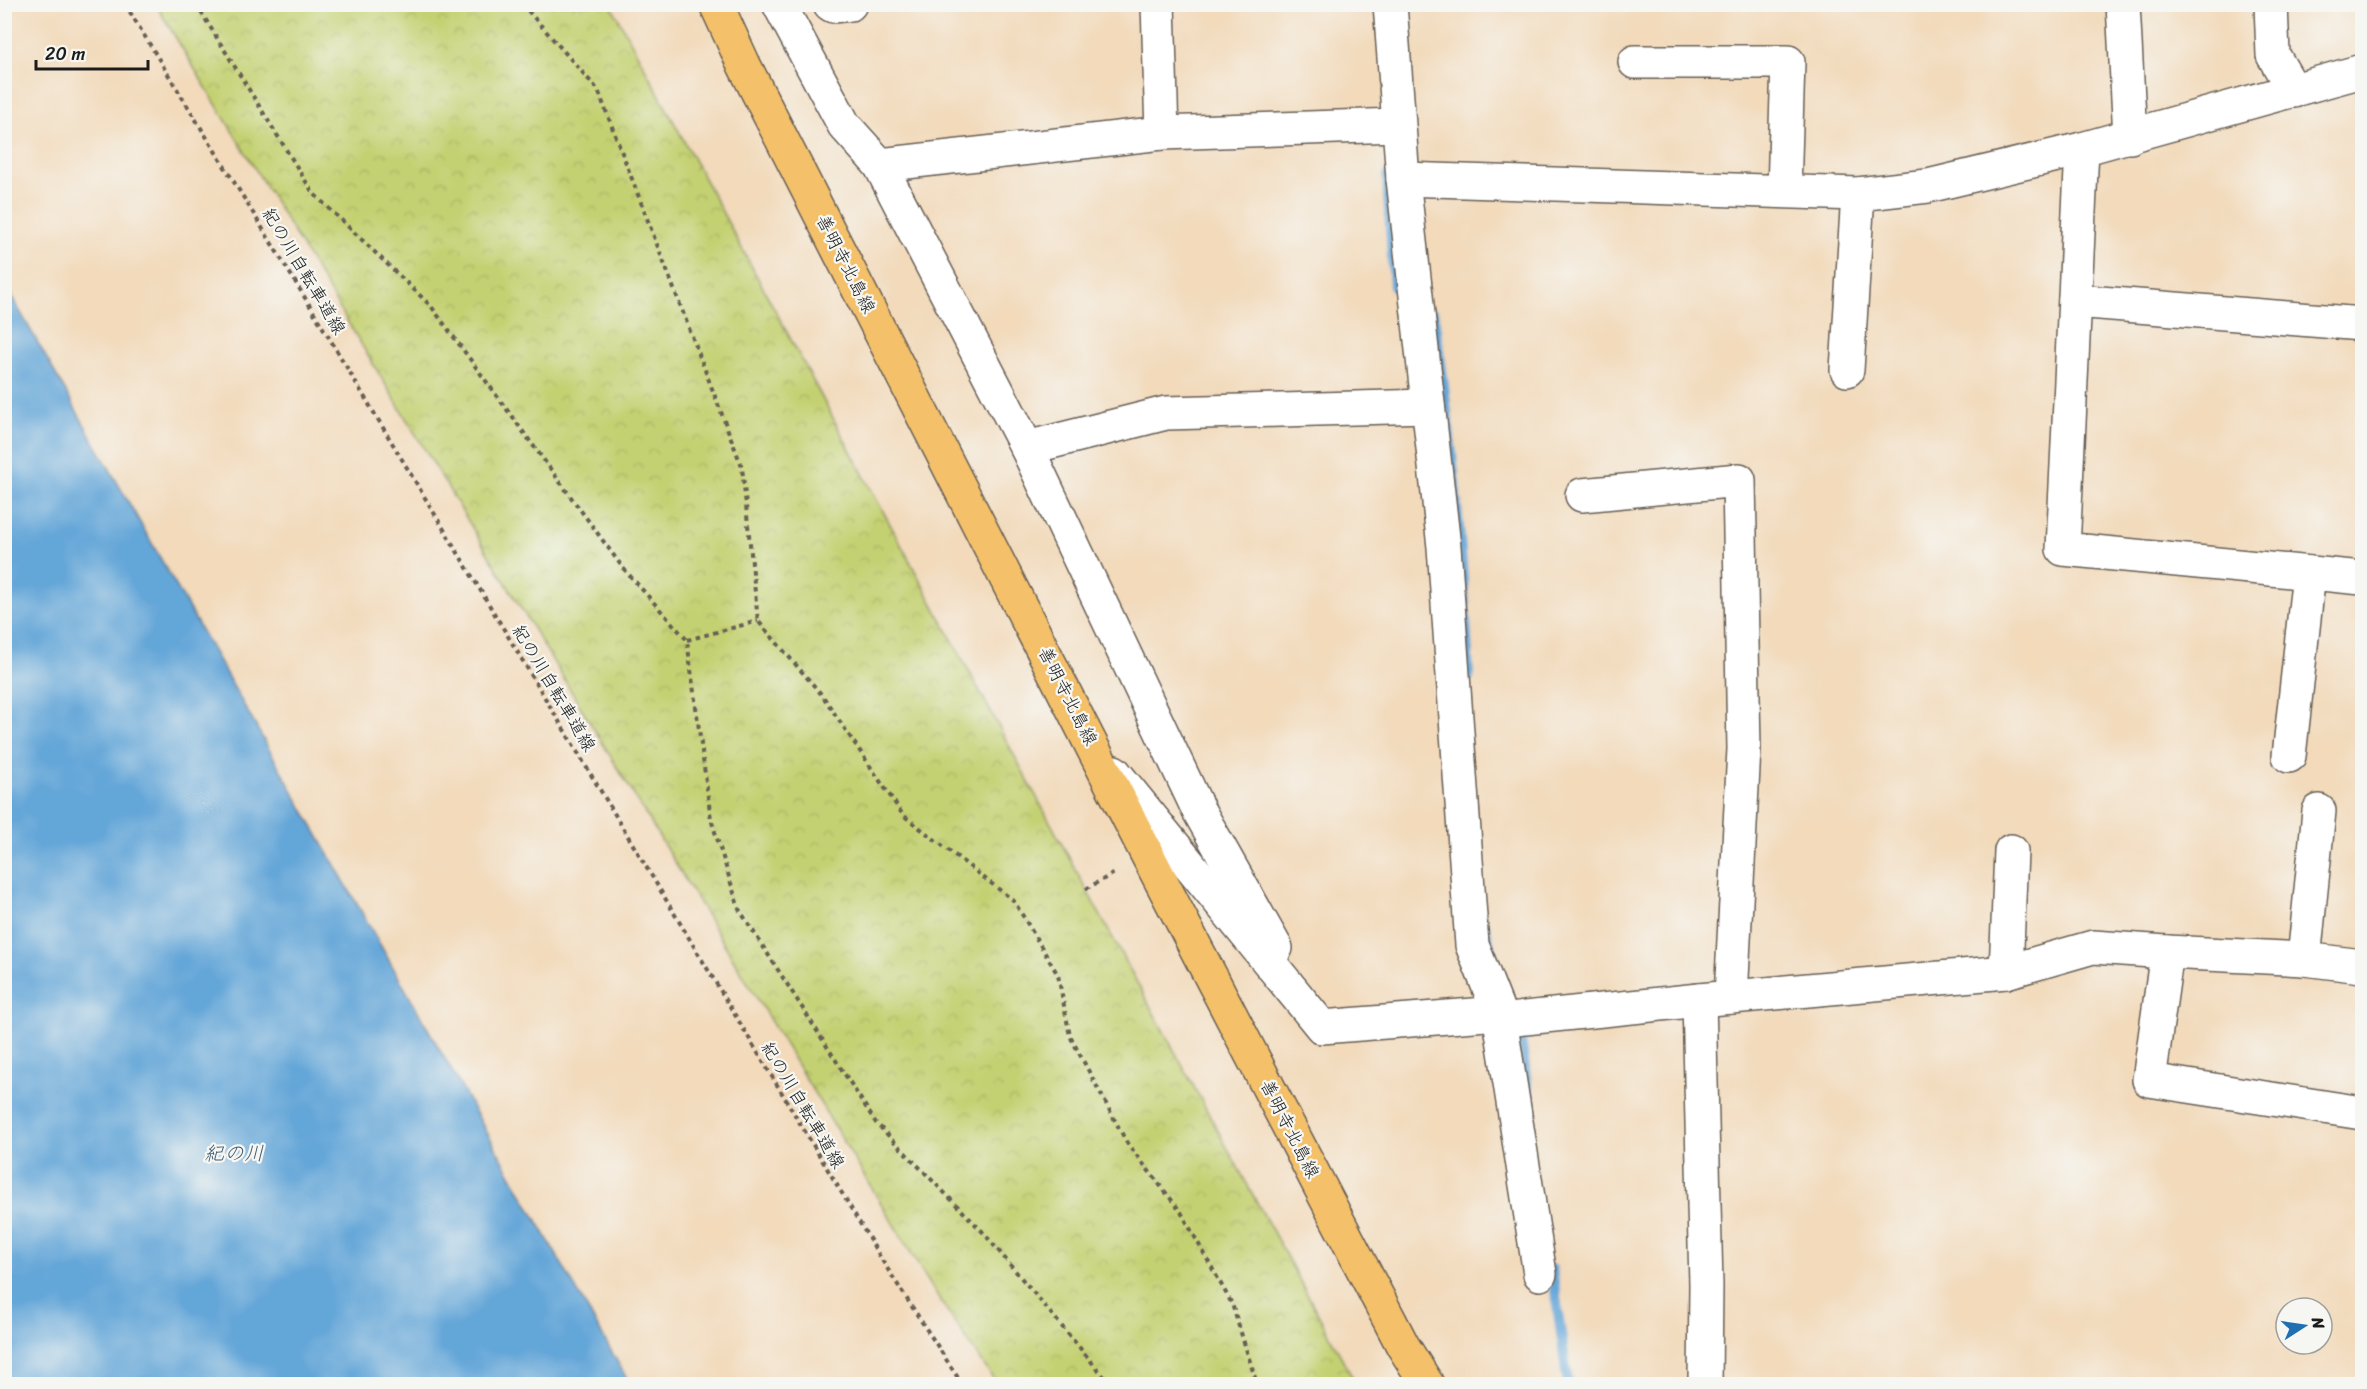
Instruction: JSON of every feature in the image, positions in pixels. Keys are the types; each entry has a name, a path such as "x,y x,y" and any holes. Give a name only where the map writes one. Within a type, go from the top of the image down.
{"main road":[{"name":"善明寺北島線","path":"716,4 744,65 1158,875 1403,1346 1427,1384"}],"street":[{"path":"779,4 844,125 880,165 1027,447 1198,811 1322,1027"},
{"path":"830,4 849,4"},
{"path":"1158,4 1162,133"},
{"path":"1390,4 1387,125 1403,179 1444,547 1472,945 1511,1017 1540,1274"},
{"path":"2123,4 2130,137"},
{"path":"2271,4 2273,55 2294,91"},
{"path":"1635,63 1788,62 1784,191"},
{"path":"1403,179 1858,194 1928,186 2082,149 2362,71"},
{"path":"880,165 1162,133 1387,125"},
{"path":"2082,149 2063,549 2362,578"},
{"path":"1847,370 1858,194"},
{"path":"2075,301 2362,324"},
{"path":"1027,447 1166,413 1428,406"},
{"path":"1582,495 1739,480 1744,749 1731,997"},
{"path":"2289,756 2309,573"},
{"path":"1095,748 1322,1027"},
{"path":"2304,959 2319,811"},
{"path":"2006,972 2011,851"},
{"path":"1322,1027 1511,1017 2006,972 2093,947 2304,959 2362,966"},
{"path":"2167,952 2149,1080 2362,1113"},
{"path":"1699,1000 1706,1285 1705,1384"},
{"path":"1403,1346 1441,1384"}],"path":[{"name":"紀の川自転車道線","path":"125,4 310,306 854,1215 962,1384"},
{"path":"196,4 313,193 431,306 623,568 687,640 711,819 739,909 876,1123 982,1231 1110,1384"},
{"path":"522,4 598,90 602,100 742,467 758,621 822,695 903,815 1014,901 1058,975 1070,1036 1127,1143 1181,1212 1232,1304 1257,1384"},
{"path":"687,640 758,621"},
{"path":"1086,889 1123,868"}],"green space":[{"path":"156,5 611,5 1086,889 1356,1384 997,1384 937,1296"}],"water":[{"name":"紀の川","path":"5,285 630,1384 5,1384"}],"waterway":[{"path":"1387,176 1394,286 1404,288"},
{"path":"1434,314 1456,495 1469,677"},
{"path":"1485,926 1494,960"},
{"path":"1516,1023 1520,1033 1531,1111"},
{"path":"1552,1269 1568,1384"}]}
